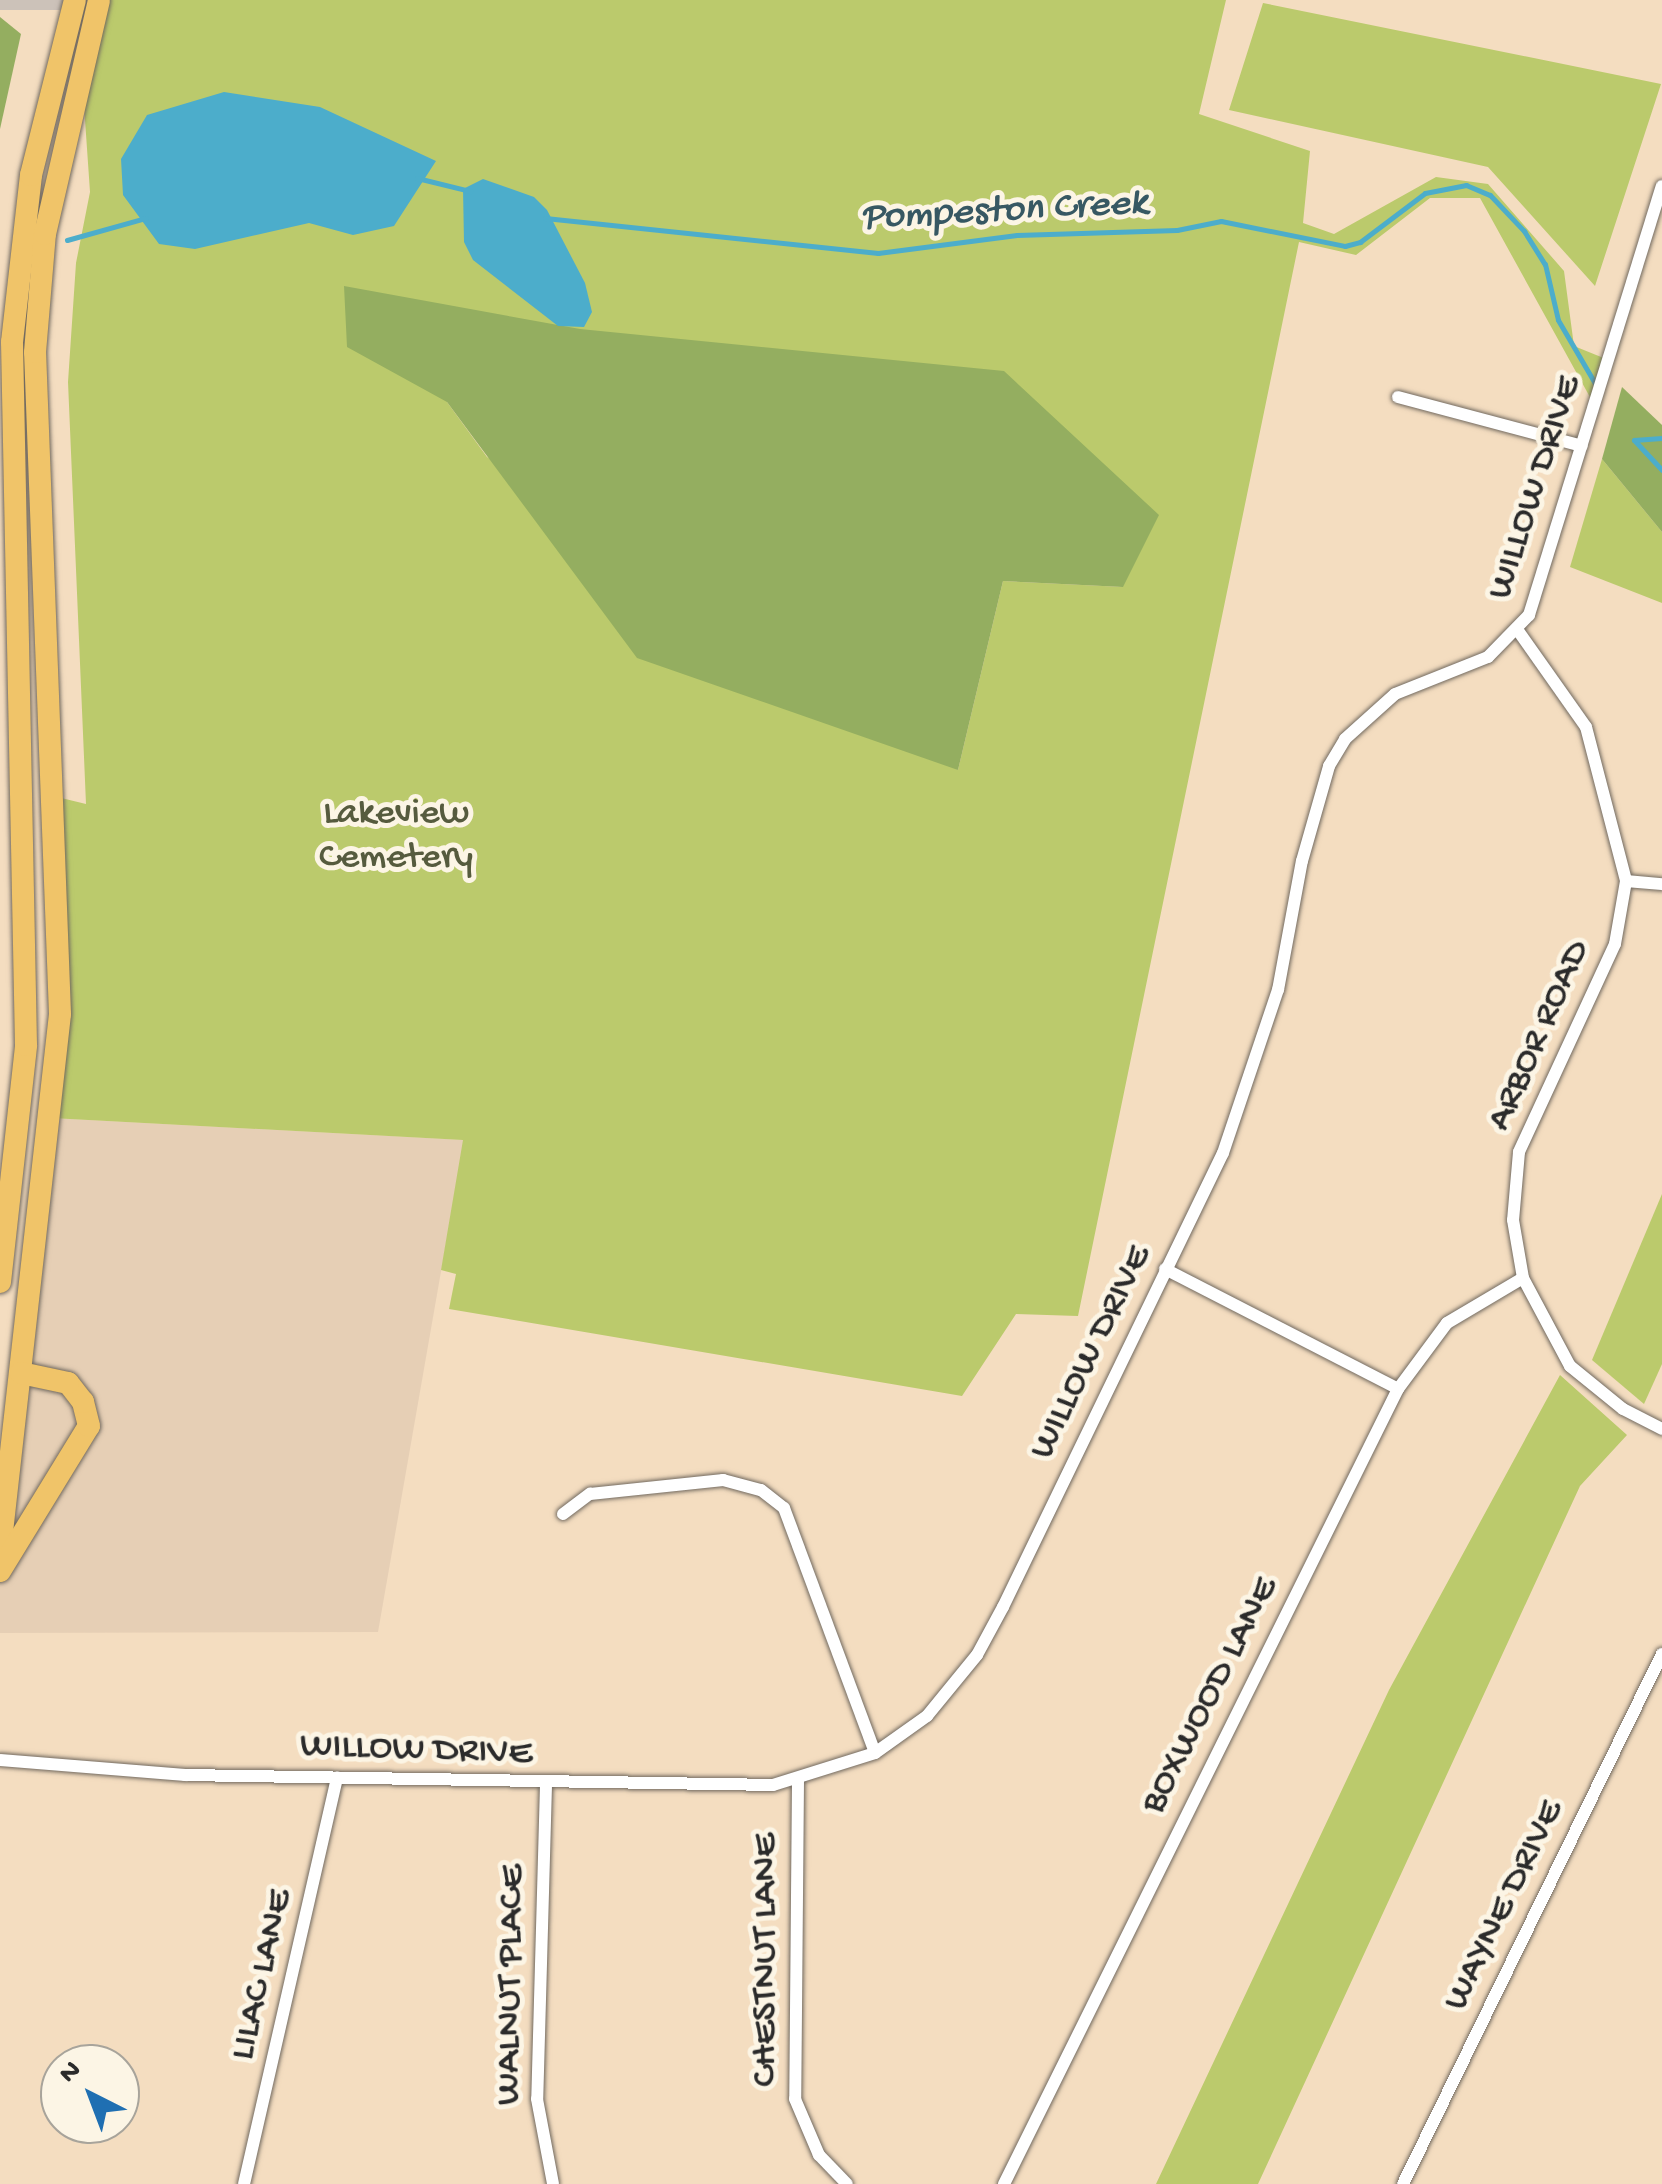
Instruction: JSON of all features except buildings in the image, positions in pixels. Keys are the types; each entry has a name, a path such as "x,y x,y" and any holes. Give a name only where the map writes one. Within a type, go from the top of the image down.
{"highway":[{"path":"0,1282 26,965 12,342 31,175 75,0"},
{"path":"0,1550 10,1372 62,962 38,526 35,352 45,234 99,0"},
{"path":"0,1175 14,1147"},
{"path":"0,1570 90,1426 83,1402 68,1383 10,1372"}],"street":[{"name":"WILLOW DRIVE","path":"0,1760 337,1778 722,1788 798,1780 875,1753 927,1716 976,1655 1224,1153 1278,990 1302,861 1337,753 1395,694 1488,657 1519,632 1582,446 1662,186"},
{"path":"1398,397 1582,446"},
{"name":"ARBOR ROAD","path":"1519,632 1586,727 1626,881 1616,944 1518,1152 1513,1220 1523,1278 1570,1366 1623,1409 1662,1429"},
{"path":"1626,881 1662,884"},
{"path":"1165,1269 1398,1389"},
{"name":"BOXWOOD LANE","path":"1004,2184 1398,1389 1446,1323 1523,1278"},
{"path":"563,1514 602,1492 724,1480 761,1490 784,1508 875,1753"},
{"name":"WAYNE DRIVE","path":"1402,2184 1662,1654"},
{"name":"LILAC LANE","path":"244,2184 337,1778"},
{"name":"CHESTNUT LANE","path":"798,1780 795,2099 819,2155 848,2184"},
{"name":"WALNUT PLACE","path":"546,1785 537,2099 553,2184"}],"shaded area":[{"path":"0,0 75,0 72,10 0,10"},
{"path":"51,1118 464,1140 378,1632 0,1633 0,1550"}],"green space":[{"name":"Lakeview Cemetery","path":"99,0 1226,0 1199,114 1310,151 1303,223 1334,234 1436,177 1488,184 1564,271 1574,346 1606,359 1591,399 1480,198 1430,198 1356,255 1299,242 1078,1316 1016,1314 962,1396 449,1309 456,1274 441,1270 463,1140 51,1118 53,796 86,804 68,382 76,263 90,192 81,62","holes":["447,402 1123,587 1003,581 958,770 487,457"]},
{"path":"1263,3 1661,84 1595,286 1488,167 1229,110"},
{"path":"0,17 21,34 0,129"},
{"path":"344,286 580,329 1004,371 1159,515 1123,587 1003,581 958,770 637,658 447,402 347,347"},
{"path":"1622,387 1662,425 1662,532 1602,459"},
{"path":"1602,459 1662,532 1662,603 1570,567"},
{"path":"1662,1194 1662,1364 1644,1404 1592,1360"},
{"path":"1560,1375 1627,1435 1580,1486 1258,2184 1156,2184 1389,1690"}],"water":[{"path":"224,92 320,107 436,161 394,226 353,235 309,223 195,249 159,244 123,195 121,159 147,115"},
{"path":"483,179 534,197 547,210 585,283 592,312 584,327 558,326 473,260 464,242 463,189"}],"waterway":[{"name":"Pompeston Creek","path":"417,178 470,191"},
{"name":"Pompeston Creek","path":"545,218 878,253 1017,235 1177,230 1221,221 1345,246 1360,242 1425,193 1466,185 1490,195 1524,231 1545,264 1558,320 1596,385"},
{"name":"Pompeston Creek","path":"67,240 146,218"},
{"path":"1634,440 1662,438"},
{"name":"Pompeston Creek","path":"1634,440 1662,470"}]}
